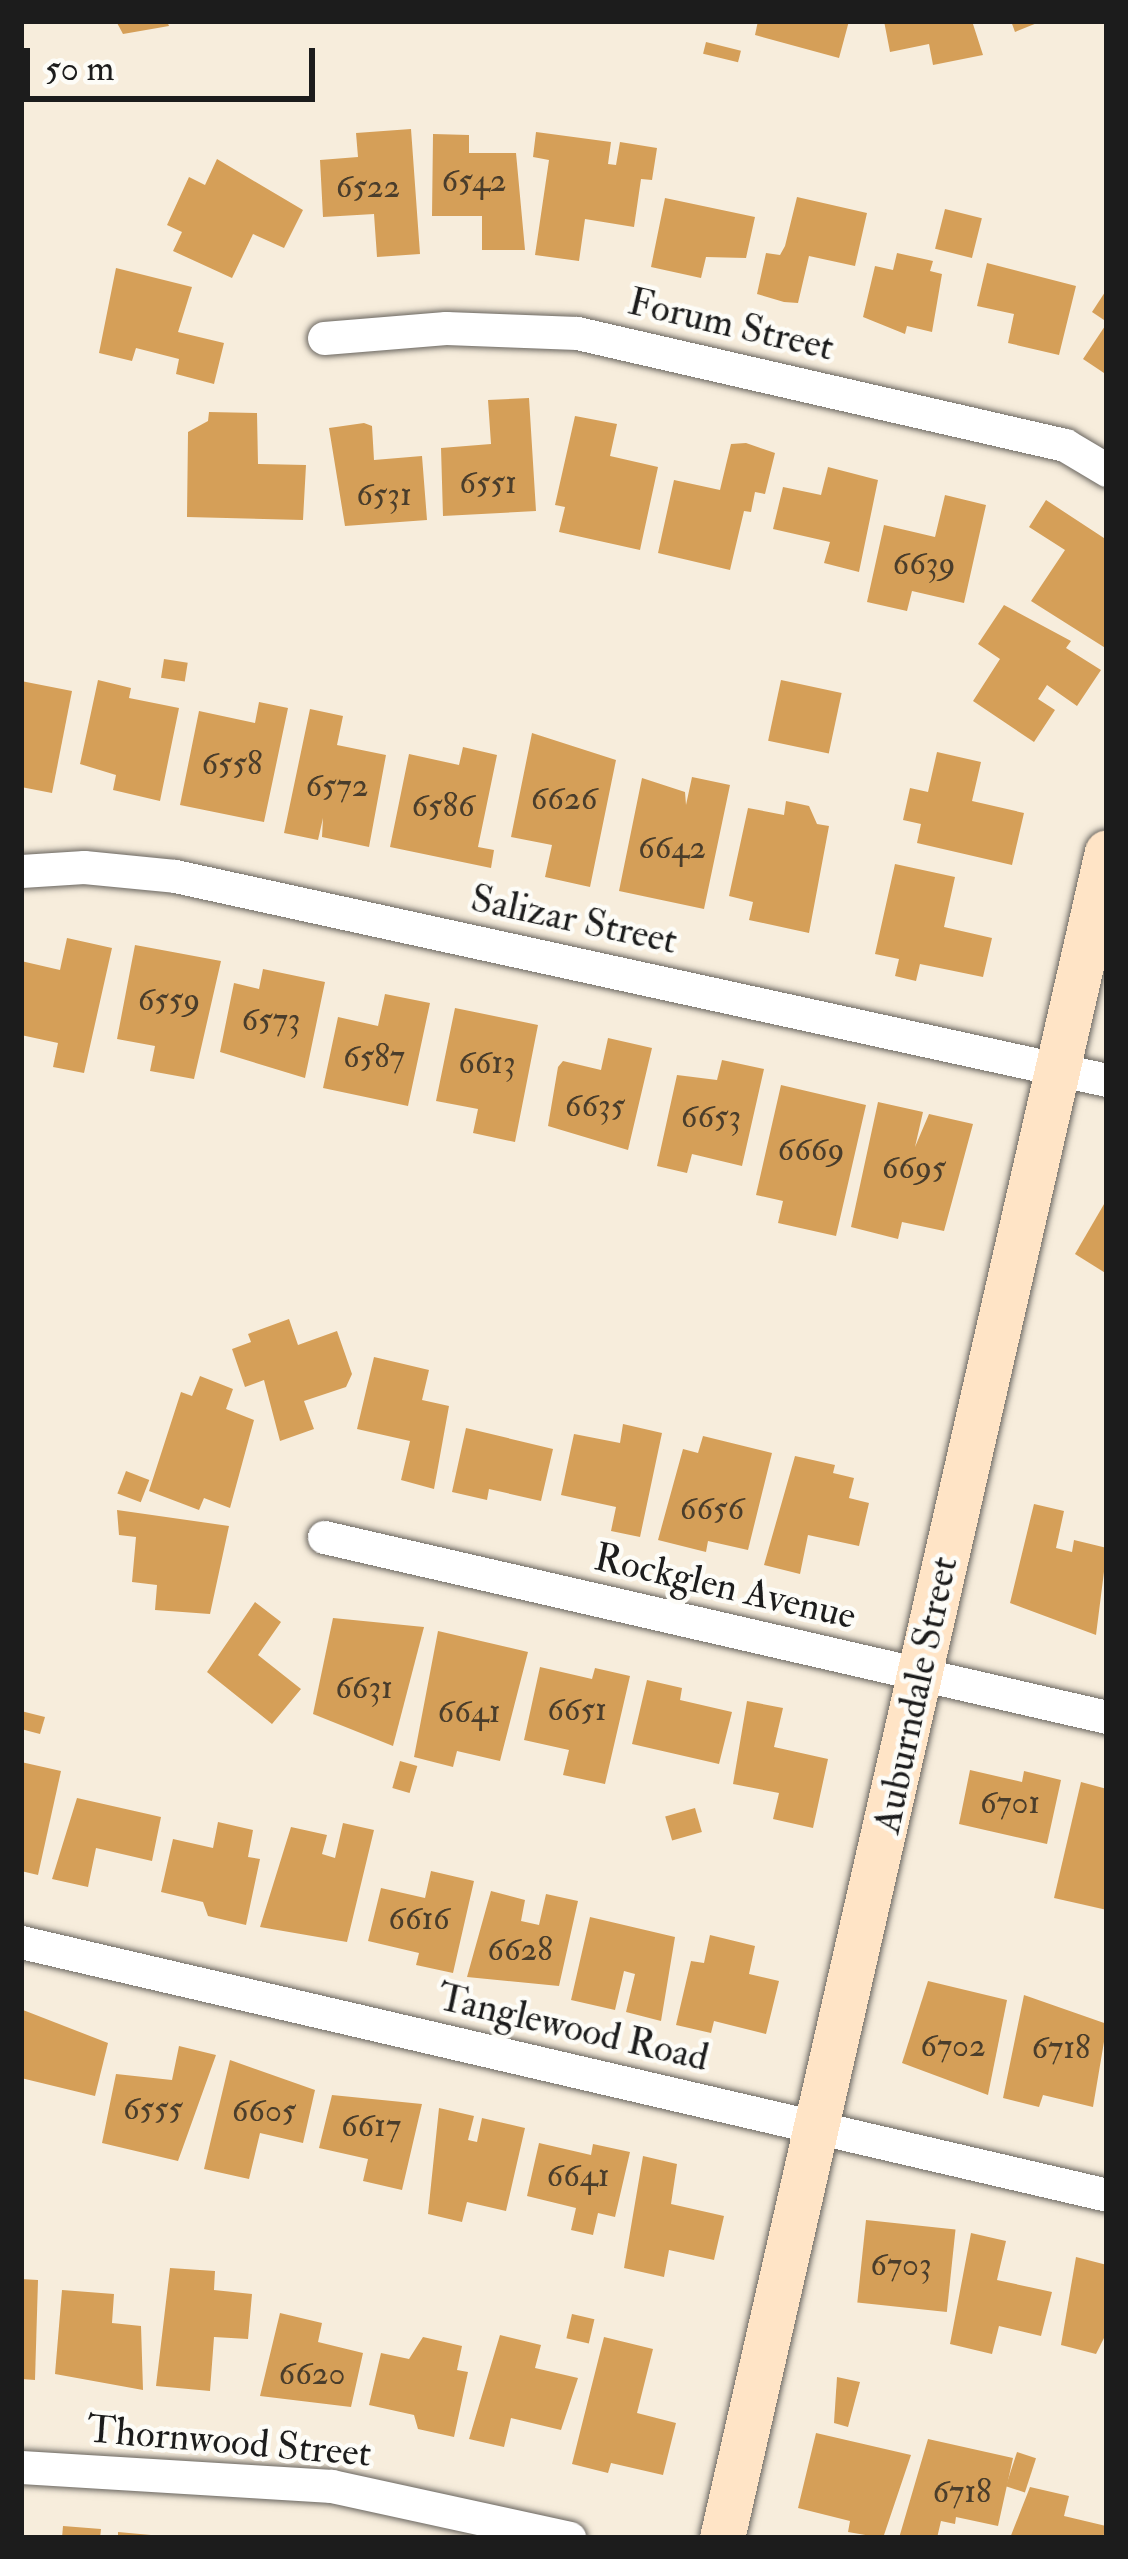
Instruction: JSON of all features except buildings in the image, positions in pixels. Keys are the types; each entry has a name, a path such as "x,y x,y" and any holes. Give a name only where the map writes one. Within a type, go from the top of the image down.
{"street":[{"name":"Forum Street","path":"324,338 446,328 577,333 1066,445 1107,470"},
{"name":"Auburndale Street","path":"722,2538 922,1674 1053,1067 1107,852"},
{"name":"Salizar Street","path":"21,871 84,867 175,876 1107,1080"},
{"name":"Rockglen Avenue","path":"324,1538 1107,1717"},
{"name":"Tanglewood Road","path":"21,1942 1107,2195"},
{"name":"Thornwood Street","path":"21,2467 332,2486 568,2538"}]}
